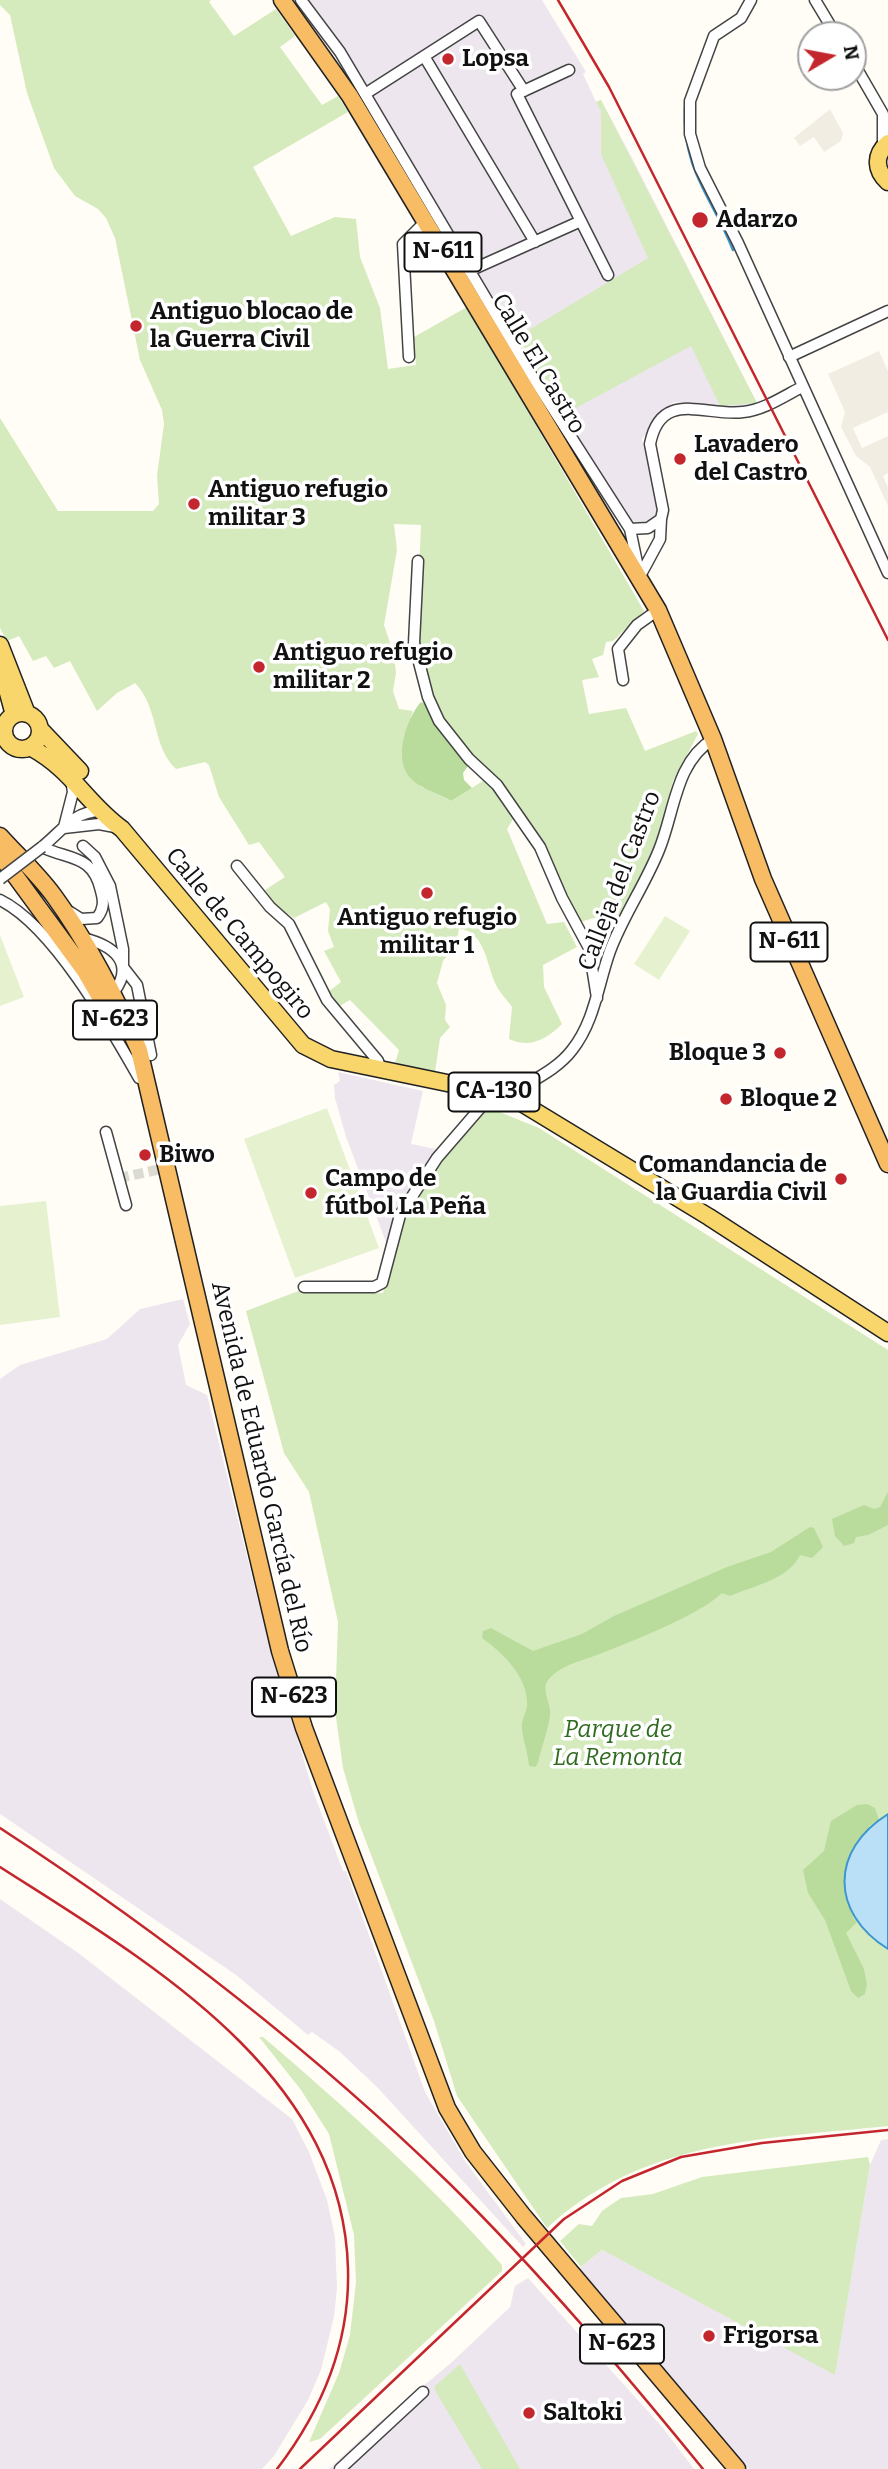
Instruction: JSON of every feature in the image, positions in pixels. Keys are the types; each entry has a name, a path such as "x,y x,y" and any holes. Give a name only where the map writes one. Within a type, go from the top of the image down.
{"highway":[{"name":"Calle El Castro","path":"282,0 350,96 658,610 713,738 763,879 888,1164"},
{"name":"Avenida de Eduardo García del Río","path":"0,836 53,895 83,938 114,992 139,1050 280,1651 304,1728 447,2108 473,2152 524,2217 737,2469"},
{"name":"Avenida de Eduardo García del Río","path":"0,855 114,1019 139,1078 160,1140"},
{"name":"Avenida de Eduardo García del Río","path":"524,2217 548,2253 723,2469"}],"main road":[{"path":"886,145 878,157 878,168 888,182"},
{"name":"CA-130","path":"0,645 18,707"},
{"name":"CA-130","path":"1,672 18,707 34,717 40,730"},
{"path":"0,758 8,719 18,707"},
{"path":"30,747 36,743 40,730"},
{"name":"Calle de Campogiro","path":"40,730 73,763 119,824 303,1045 331,1059 501,1094 709,1217 888,1333"},
{"name":"CA-130","path":"6,738 30,747"},
{"name":"Calle de Campogiro","path":"30,747 52,759 70,774 100,810 119,824"}],"street":[{"name":"Calle El Castro","path":"301,0 340,52 469,271 631,529 640,576"},
{"path":"751,0 745,14 714,37 690,101 688,123 700,169 738,243 888,573"},
{"path":"815,0 828,21"},
{"path":"365,94 479,21 521,92 608,275"},
{"path":"424,56 536,242"},
{"path":"521,92 569,70"},
{"path":"867,85 888,115"},
{"path":"875,98 884,124 886,145"},
{"name":"Calle El Castro","path":"469,271 581,221"},
{"path":"409,357 403,244 425,222"},
{"path":"789,358 888,311"},
{"path":"640,576 660,539 663,510 649,444 651,435 671,410 682,407 744,412 802,387"},
{"path":"631,529 648,528 661,519"},
{"path":"418,561 414,643 428,697 439,721 460,748 497,785 540,847 562,898 589,948 597,998"},
{"path":"623,680 618,649 638,625 658,610"},
{"name":"Calleja del Castro","path":"304,1287 374,1287 382,1283 400,1215 432,1164 501,1094 556,1066 572,1050 586,1028 619,928 660,849 682,776 699,748 713,738"},
{"path":"52,759 73,787 64,828"},
{"path":"0,879 79,814 100,810"},
{"path":"64,828 119,824"},
{"path":"42,846 77,858 92,870 99,881 103,905 97,918 80,919 53,895"},
{"path":"0,900 21,913 85,978 103,991 114,992 121,982 123,949 110,886 95,857 83,846"},
{"path":"237,866 270,907 289,924 327,1000 378,1060 381,1070"},
{"name":"Avenida de Eduardo García del Río","path":"83,938 107,946 115,954"},
{"path":"85,978 93,957 115,954 137,985 151,1055"},
{"path":"106,1132 126,1205"},
{"path":"340,2469 423,2392"}],"shaded area":[{"path":"306,0 542,0 586,72 583,74 596,102 601,100 631,156 757,403 737,407 674,402 662,411 642,439 658,505 654,518 641,523 630,521 514,339 365,85"},
{"path":"830,109 843,133 841,141 824,152 814,137 800,146 794,138"},
{"path":"879,351 888,371 888,412 853,428 862,448 888,436 888,473 883,476 888,488 888,506 870,467 856,456 841,427 845,412 828,374"},
{"path":"338,1072 423,1091 411,1144 441,1150 391,1244 386,1242 346,1137 335,1098 334,1085 340,1081"},
{"path":"183,1299 190,1324 178,1345 186,1385 207,1395 266,1633 313,1791 343,1871 346,1871 425,2092 465,2161 526,2244 523,2247 378,2088 340,2052 312,2032 308,2035 236,1975 0,1814 0,1379 20,1365 107,1339 140,1309"},
{"path":"0,1899 77,1952 292,2119 309,2152 327,2200 335,2237 337,2288 334,2317 321,2370 308,2400 274,2456 262,2469 0,2469"},
{"path":"888,2139 888,2469 749,2469 715,2428 709,2431 579,2269 602,2250 835,2374 870,2165 881,2140"},
{"path":"528,2278 663,2428 694,2469 329,2469 377,2424 451,2363 510,2307 515,2286"}],"green space":[{"path":"0,0 211,0 209,2 234,36 276,9 295,36 280,47 322,105 338,96 348,112 253,167 291,236 335,217 356,219 360,257 380,308 388,369 416,365 414,337 467,307 644,611 613,641 606,642 603,655 592,659 599,677 582,680 589,714 626,708 645,751 696,731 698,734 673,781 655,848 630,900 614,922 598,917 580,922 537,832 472,759 433,701 416,636 421,525 394,524 397,550 384,625 394,655 396,673 393,691 399,709 413,711 407,728 420,786 451,801 486,779 502,795 513,819 507,829 547,924 564,922 577,947 543,965 544,987 562,1024 544,1038 531,1043 509,1039 512,1007 496,985 480,942 468,931 459,929 456,944 443,961 437,983 446,1005 445,1020 450,1027 440,1038 435,1072 395,1063 399,1050 350,1000 338,1007 328,992 341,982 324,951 334,947 328,931 330,909 326,902 294,918 276,906 265,890 285,877 259,842 249,845 219,797 209,765 205,762 176,769 168,760 148,703 135,683 117,693 97,711 70,661 54,668 46,656 33,661 19,636 7,641 0,628 0,418 58,511 153,511 159,504 157,476 164,424 162,410 140,360 115,238 106,218 98,209 75,196 54,168 27,93 10,15 0,5"},
{"path":"601,100 757,403 720,406 691,346 561,416 514,339 648,258 601,154 601,111 596,102"},
{"path":"421,702 428,705 434,722 468,766 463,773 464,780 472,788 451,801 412,780 404,767 404,737 411,717"},
{"path":"665,916 690,931 659,980 634,964"},
{"path":"0,935 24,997 0,1006"},
{"name":"Parque de La Remonta","path":"487,1107 539,1128 888,1350 888,2126 752,2141 708,2148 665,2160 624,2176 584,2199 547,2228 457,2096 434,2021 359,1823 343,1768 335,1710 338,1622 309,1492 284,1453 246,1311 301,1290 383,1293 403,1216 432,1171"},
{"name":"Campo de fútbol La Peña","path":"327,1108 379,1248 295,1278 244,1139"},
{"path":"46,1201 60,1317 0,1325 0,1206"},
{"path":"888,1492 888,1525 868,1535 856,1537 854,1543 844,1546 835,1536 832,1519 864,1505 874,1509 880,1507"},
{"path":"810,1527 814,1528 823,1547 812,1558 800,1555 788,1570 770,1581 730,1596 722,1593 697,1611 663,1628 572,1664 554,1674 546,1686 550,1710 546,1736 538,1763 535,1767 529,1766 522,1728 527,1706 524,1686 506,1659 482,1638 483,1631 491,1628 533,1651 582,1634 614,1616 727,1567 771,1552"},
{"path":"867,1804 875,1808 879,1820 869,1826 853,1918 857,1922 846,1933 864,1969 867,1984 865,1994 858,1998 851,1991 825,1920 808,1893 803,1870 824,1851 831,1821 857,1805"},
{"path":"259,2037 263,2037 386,2146 446,2204 502,2265 502,2271 320,2439 309,2442 339,2373 350,2335 356,2282 354,2235 329,2134 301,2090"},
{"path":"868,2157 870,2165 835,2375 602,2250 581,2267 560,2241 579,2224 592,2226 602,2211 621,2198 653,2194 702,2177"},
{"path":"460,2364 520,2469 482,2469 436,2392 434,2387"}],"water":[{"path":"888,1814 888,1949 855,1918 847,1900 844,1882 847,1863 855,1845"}],"waterway":[{"path":"685,107 685,129 693,165 733,250"}],"tunnel":[{"path":"119,1178 166,1168"}],"railway":[{"path":"558,0 609,87 888,640"},
{"path":"0,1828 177,1952 290,2041 399,2136 451,2185 549,2288 703,2469"},
{"path":"0,1867 116,1942 173,1984 227,2029 274,2080 312,2136 338,2199 348,2269 347,2297 338,2350 320,2400 277,2469"},
{"path":"300,2469 564,2219 622,2181 681,2157 762,2143 888,2130"}],"place":[{"name":"Lopsa","path":"448,59"},
{"name":"Adarzo","path":"700,220"},
{"name":"Antiguo blocao de la Guerra Civil","path":"136,326"},
{"name":"Lavadero del Castro","path":"680,459"},
{"name":"Antiguo refugio militar 3","path":"194,504"},
{"name":"Antiguo refugio militar 2","path":"259,667"},
{"name":"Antiguo refugio militar 1","path":"427,893"},
{"name":"Bloque 3","path":"780,1053"},
{"name":"Bloque 2","path":"726,1099"},
{"name":"Biwo","path":"145,1155"},
{"name":"Comandancia de la Guardia Civil","path":"841,1179"},
{"name":"Campo de fútbol La Peña","path":"311,1193"},
{"name":"Frigorsa","path":"709,2336"},
{"name":"Saltoki","path":"529,2413"}]}
